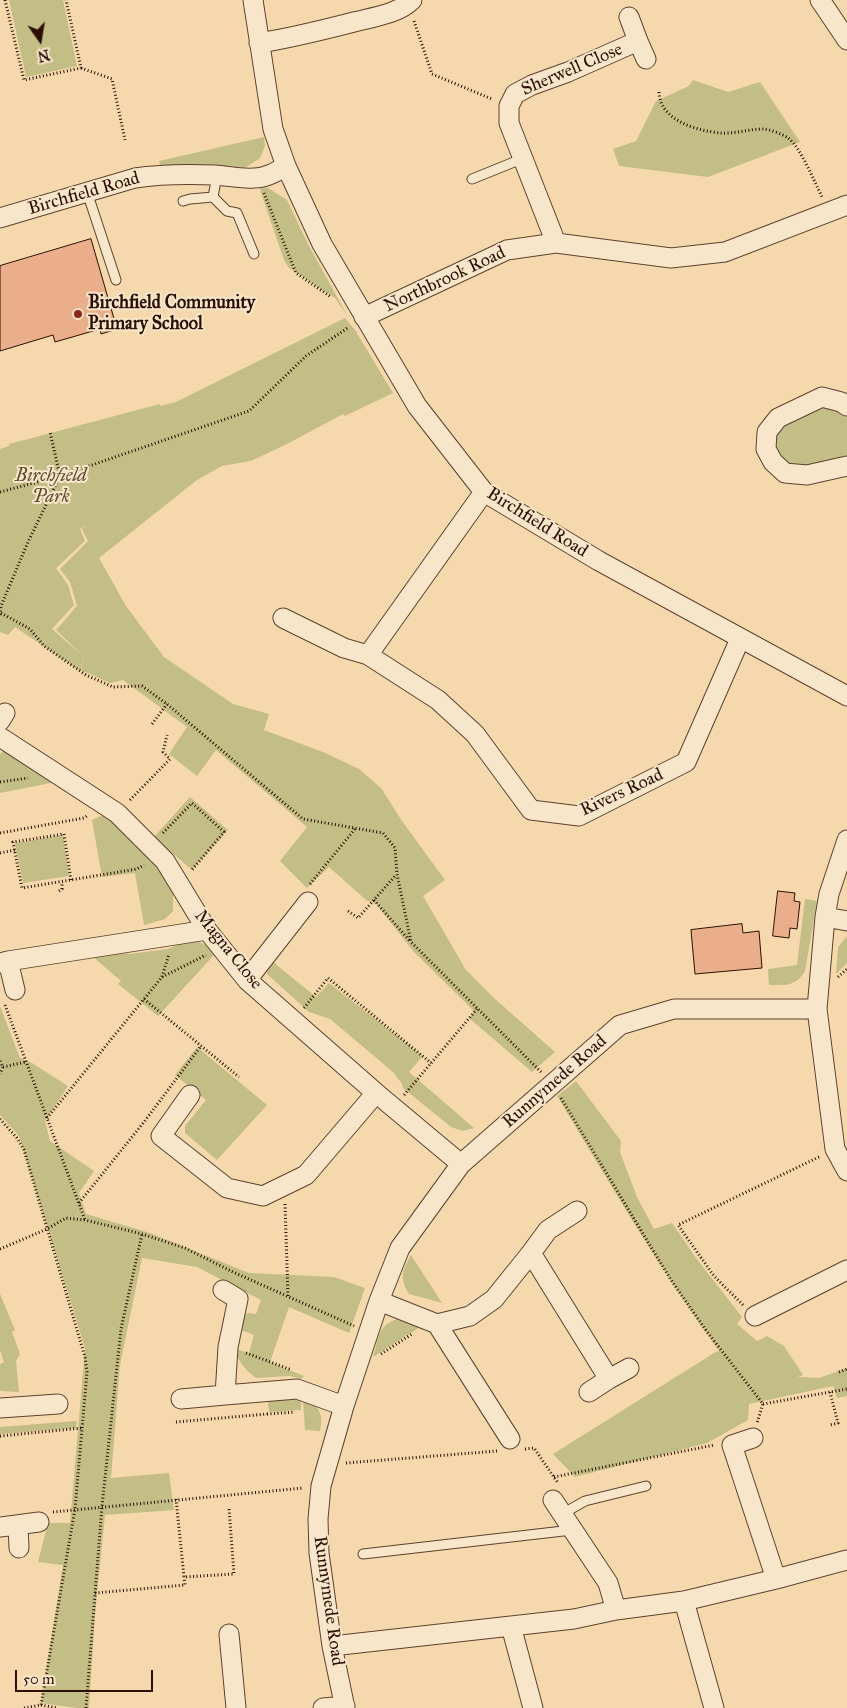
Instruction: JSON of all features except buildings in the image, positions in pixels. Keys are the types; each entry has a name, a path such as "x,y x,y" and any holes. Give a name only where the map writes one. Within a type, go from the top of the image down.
{"street":[{"name":"Birchfield Road","path":"253,0 273,128 286,166 322,244 417,406 484,492 599,561 847,696"},
{"path":"820,0 847,40"},
{"path":"259,43 299,36 386,14 410,2"},
{"name":"Sherwell Close","path":"629,17 646,59"},
{"name":"Sherwell Close","path":"556,243 509,123 508,106 515,94 532,85 638,41"},
{"name":"Birchfield Road","path":"0,218 134,178 217,175 254,178 273,174 286,166"},
{"name":"Northbrook Road","path":"364,317 507,250 556,243 671,258 725,252 838,208"},
{"path":"847,406 841,402 822,397 778,418 766,432 766,449 773,462 785,473 807,475 847,466"},
{"path":"368,655 484,492"},
{"name":"Rivers Road","path":"283,618 344,648 368,655 438,700 476,734 531,810 580,816 686,762 740,639"},
{"name":"Magna Close","path":"0,737 110,808 165,861 207,930 247,980 376,1093 461,1164"},
{"path":"847,840 829,894 816,1009 835,1149 847,1171"},
{"path":"247,980 308,902"},
{"path":"825,917 847,921"},
{"path":"9,996 4,962 207,930"},
{"name":"Runnymede Road","path":"345,1707 332,1646 319,1553 318,1519 327,1464 344,1406 378,1302 400,1248 461,1164 620,1025 674,1009 816,1009"},
{"path":"190,1095 161,1136 227,1188 263,1196 306,1175 376,1093"},
{"path":"378,1302 435,1323 470,1316 494,1299 548,1230 577,1211"},
{"path":"531,1254 609,1379"},
{"path":"755,1316 847,1270"},
{"path":"225,1395 228,1347 238,1298"},
{"path":"435,1323 508,1447"},
{"path":"590,1392 629,1368"},
{"path":"181,1399 297,1389 344,1406"},
{"path":"0,1408 58,1404"},
{"path":"753,1438 732,1445 776,1580"},
{"path":"562,1515 608,1583 616,1610"},
{"path":"19,1548 9,1526 40,1522"},
{"path":"332,1646 574,1619 616,1610 684,1601 776,1580 847,1560"},
{"path":"684,1601 714,1708"},
{"path":"511,1626 533,1708"},
{"path":"229,1634 236,1708"},
{"path":"323,1708 345,1707"}],"lane":[{"path":"472,179 524,158"},
{"path":"214,197 217,175"},
{"path":"87,192 116,280"},
{"path":"184,201 214,197"},
{"path":"214,197 227,211 237,213 254,254"},
{"path":"363,1554 562,1515 585,1501 646,1486"}],"path":[{"path":"5,0 24,80 81,68 112,79 125,140"},
{"path":"66,0 81,68"},
{"path":"410,2 432,74 508,106"},
{"path":"659,92 659,100 668,114 692,128 722,134 764,129 787,138 795,144 838,208"},
{"path":"262,191 296,273 337,301"},
{"path":"0,492 60,476 249,411 306,356 364,317"},
{"path":"50,432 60,476 28,542 1,605 1,614 30,629 44,646 86,675 113,687 142,686 167,704 303,819 383,833 395,848 397,874 411,942"},
{"path":"152,724 167,704"},
{"path":"0,833 84,818 110,808 170,759 163,752 167,735"},
{"path":"71,880 64,834 13,842 22,888 62,882 137,869 155,851 192,803 224,832 180,884"},
{"path":"308,902 300,896 355,828"},
{"path":"0,853 15,850"},
{"path":"348,911 358,918 397,874"},
{"path":"59,891 62,889 62,882"},
{"path":"374,900 411,942 553,1084 672,1280 708,1333 763,1404"},
{"path":"46,1119 162,977 222,948"},
{"path":"294,1020 328,978 431,1063"},
{"path":"9,996 26,1062 85,1220"},
{"path":"144,999 239,1077"},
{"path":"394,1107 477,1009"},
{"path":"79,1203 144,1122 201,1046"},
{"path":"0,1061 3,1067 0,1074"},
{"path":"3,1067 26,1062"},
{"path":"755,1316 714,1276 678,1225 835,1149"},
{"path":"284,1186 288,1296"},
{"path":"0,1249 47,1229 66,1218 85,1220 142,1234 185,1248 233,1272 369,1332"},
{"path":"86,1708 102,1506 121,1330 142,1234"},
{"path":"356,1369 435,1323"},
{"path":"228,1347 293,1371"},
{"path":"839,1372 847,1369"},
{"path":"763,1404 847,1389"},
{"path":"830,1392 838,1424 830,1425"},
{"path":"753,1438 763,1404"},
{"path":"176,1422 267,1414"},
{"path":"0,1436 82,1428"},
{"path":"554,1477 722,1443 732,1445"},
{"path":"327,1464 508,1447 534,1448 565,1494 562,1515"},
{"path":"40,1522 38,1513 322,1486"},
{"path":"95,1593 185,1584 176,1499"},
{"path":"184,1577 234,1574 229,1508"},
{"path":"41,1705 56,1708"}],"green space":[{"path":"9,0 63,0 77,66 26,77"},
{"path":"693,80 728,92 760,82 800,142 708,177 619,166 613,149 636,141 656,101 689,86"},
{"path":"264,137 265,146 260,158 246,167 160,165 159,161"},
{"path":"260,187 268,188 287,200 308,244 347,315 335,298 289,268 284,260"},
{"name":"Birchfield Park","path":"345,318 355,330 393,393 345,416 343,414 251,461 222,466 197,480 99,558 126,606 164,657 233,704 269,714 264,730 323,752 359,769 381,788 402,821 445,880 423,896 466,970 494,998 555,1052 532,1072 469,1018 474,1011 414,952 376,904 366,900 329,867 307,888 280,861 307,827 216,750 197,776 169,754 187,727 123,680 110,683 81,670 84,657 80,671 15,627 8,635 0,632 0,449 9,446 9,444 160,404 160,406 176,402","holes":["85,526 82,529 88,541 60,569 70,582 77,606 56,630 84,657 52,629 74,605 68,585 56,568 85,541 80,529"]},
{"path":"823,405 847,414 847,457 826,464 791,468 772,447 778,428 799,415"},
{"path":"5,750 56,782 0,793 0,754"},
{"path":"190,797 228,830 192,870 154,837"},
{"path":"103,815 131,836 161,871 173,893 173,911 165,919 144,925 135,873 102,877 92,820"},
{"path":"63,835 69,876 23,883 15,843"},
{"path":"805,899 817,901 805,971 798,980 790,984 769,985 768,969 797,965"},
{"path":"847,936 847,963 836,974 838,947"},
{"path":"194,940 206,945 214,955 158,1016 118,984 121,981 92,956 120,951 129,954 168,949 185,941"},
{"path":"273,962 316,997 329,983 423,1056 409,1072 474,1128 463,1131 451,1127 403,1088 394,1073 330,1019 309,1012 267,974 266,970"},
{"path":"0,1006 20,1058 32,1063 68,1086 45,1121 50,1141 94,1171 79,1193 86,1214 150,1233 249,1273 334,1277 365,1288 349,1333 289,1307 270,1362 304,1376 301,1379 290,1376 256,1378 240,1362 236,1349 249,1353 254,1335 239,1329 241,1317 248,1313 256,1314 261,1300 197,1267 142,1258 120,1365 111,1478 169,1473 174,1510 105,1515 95,1615 89,1708 41,1703 63,1565 38,1562 48,1523 70,1523 85,1348 19,1136 0,1115"},
{"path":"197,1047 267,1105 217,1160 185,1133 185,1126 206,1100 175,1075"},
{"path":"576,1081 621,1141 620,1152 637,1197 654,1229 672,1223 696,1258 742,1317 737,1324 757,1341 767,1336 784,1346 803,1375 798,1377 819,1378 847,1368 847,1396 837,1398 833,1386 749,1404 748,1420 707,1443 575,1477 553,1454 719,1351 656,1257 557,1096"},
{"path":"411,1255 442,1303 409,1294 404,1283 403,1274 405,1265"},
{"path":"0,1294 15,1330 12,1332 20,1354 16,1361 19,1392 0,1390 0,1364 4,1362 0,1350"},
{"path":"405,1317 420,1327 373,1357 379,1335 385,1326 396,1319"},
{"path":"267,1393 301,1395 301,1410 269,1412"},
{"path":"303,1399 313,1404 319,1411 321,1415 320,1431 305,1430"},
{"path":"77,1421 76,1428 0,1434 0,1427"}],"place":[{"name":"Birchfield Community Primary School","path":"78,314"}]}
